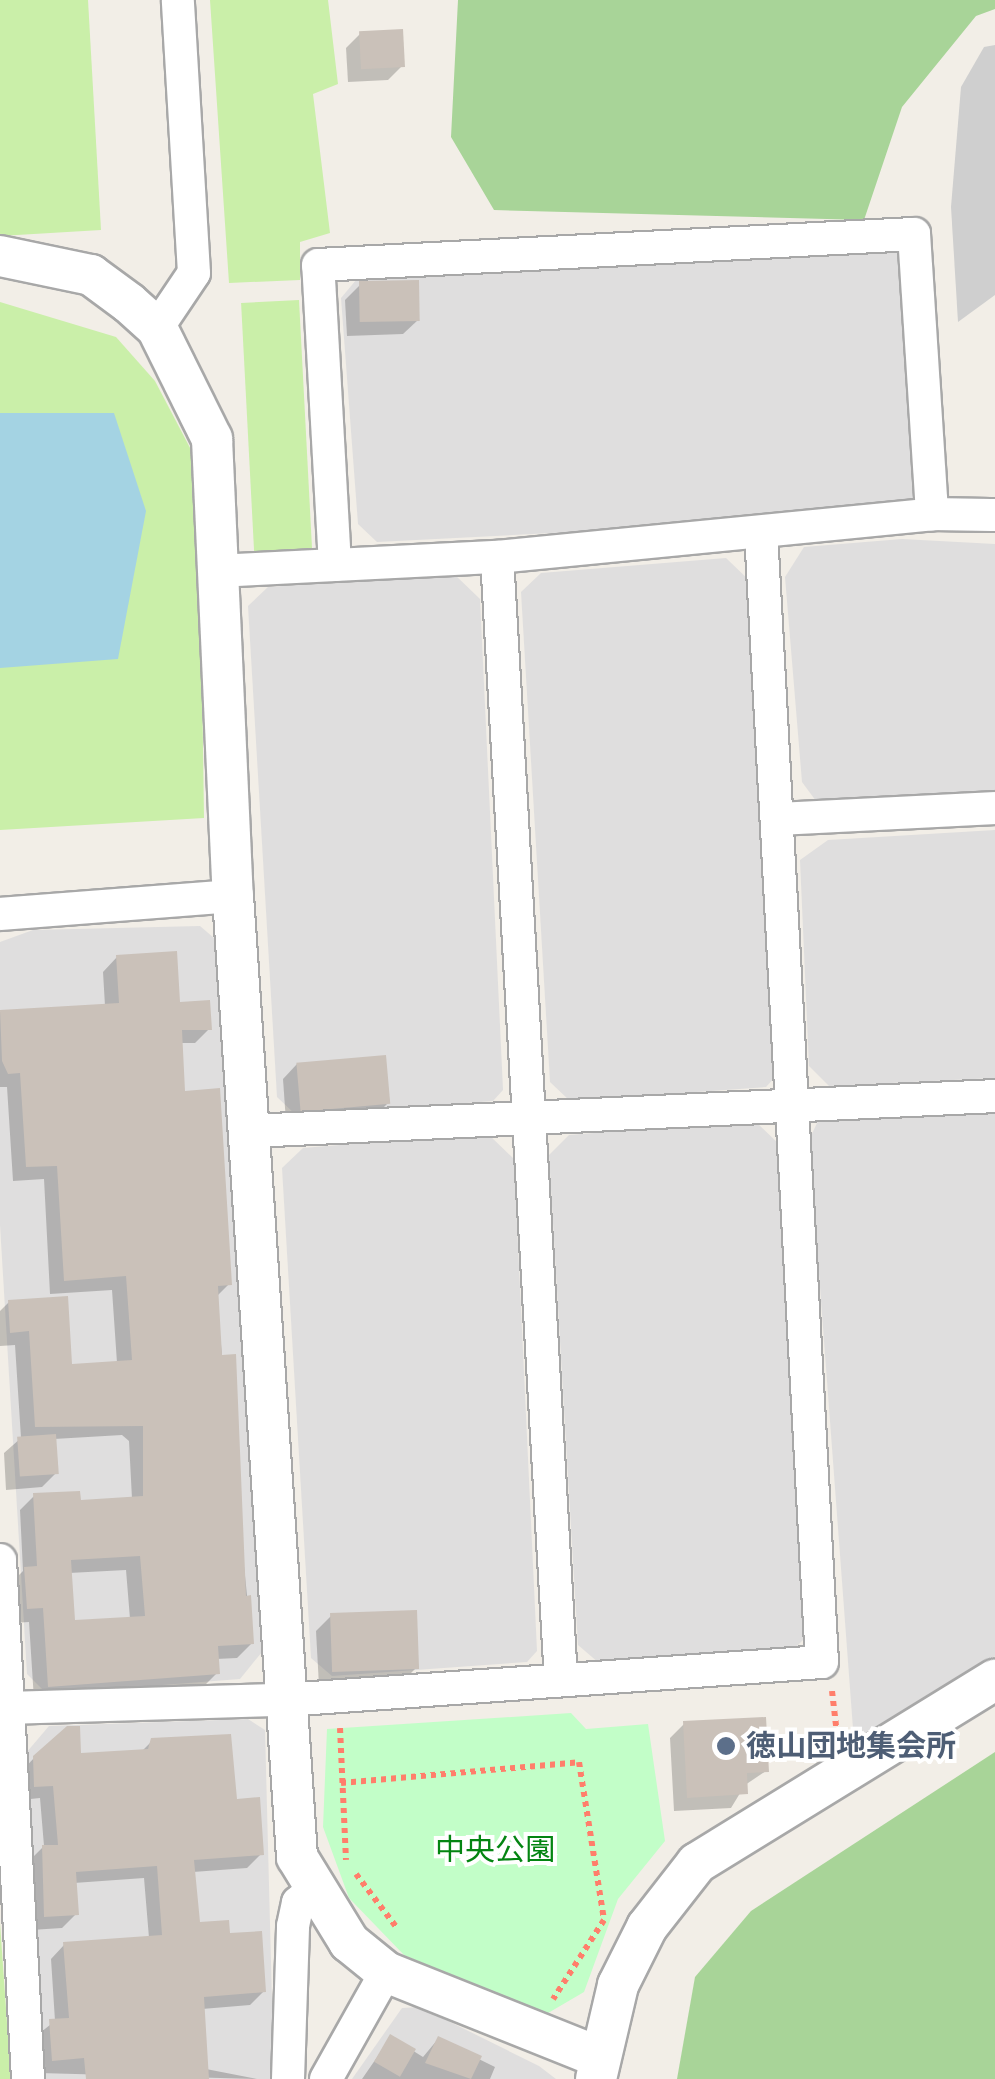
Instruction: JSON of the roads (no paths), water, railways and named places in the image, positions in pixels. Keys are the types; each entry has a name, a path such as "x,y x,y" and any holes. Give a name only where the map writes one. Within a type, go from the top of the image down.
{"street":[{"path":"157,328 194,273 178,0"},
{"path":"335,565 318,265 914,234 932,514"},
{"path":"0,256 91,275 157,328 212,440 233,896 251,1131 284,1700 297,1857 312,1890 349,1942 395,1955 597,2068 618,1985 647,1927 697,1862 995,1680"},
{"path":"218,571 497,557 761,534 932,514 995,515"},
{"path":"8,1708 340,1697 822,1662 796,1108 761,534"},
{"path":"497,557 561,1679"},
{"path":"779,818 995,808"},
{"path":"0,914 233,896"},
{"path":"251,1131 532,1121 995,1096"},
{"path":"0,1560 28,2079"},
{"path":"288,2079 293,1926 298,1903 312,1890"},
{"path":"326,2079 395,1955"}],"water":[{"path":"0,413 114,413 146,511 118,659 0,668"}],"place":[{"name":"徳山団地集会所","path":"726,1746"}],"park label":[{"name":"中央公園","path":"495,1850"}]}
